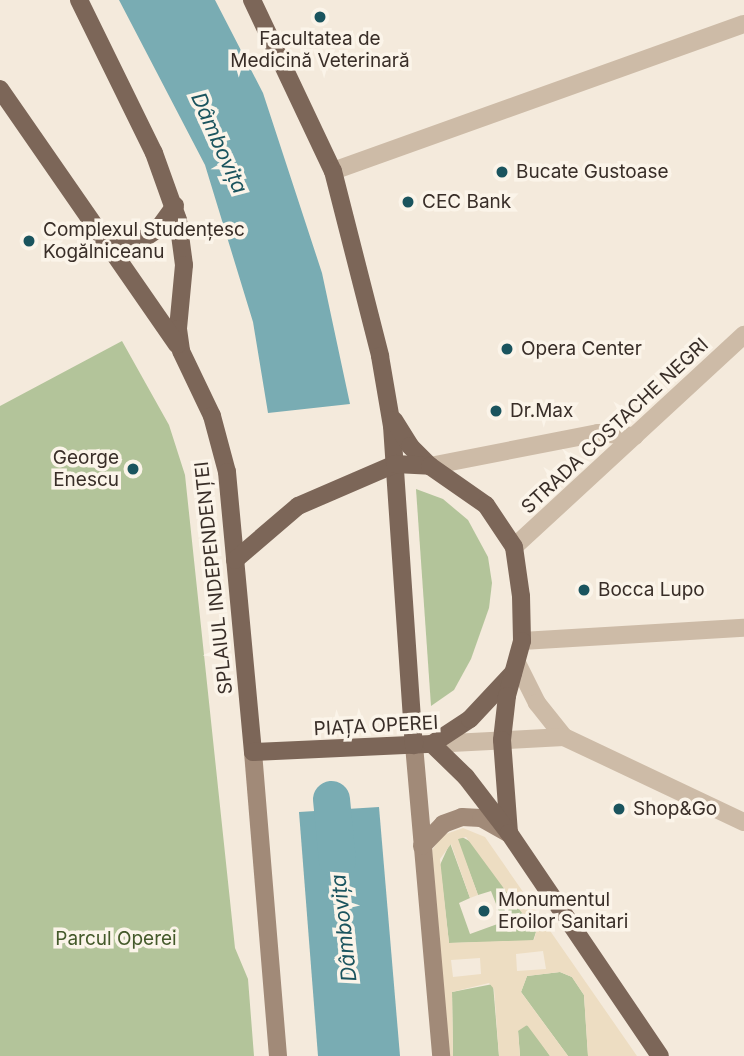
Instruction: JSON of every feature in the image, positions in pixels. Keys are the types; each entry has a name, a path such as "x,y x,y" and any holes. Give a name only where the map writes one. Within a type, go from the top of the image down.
{"main road":[{"name":"SPLAIUL INDEPENDENȚEI","path":"79,0 154,153 175,206 184,250 177,316 181,351 212,416 222,450 253,752 278,1056"},
{"path":"252,0 333,171 389,411 423,745 422,846 441,1056"},
{"path":"0,89 181,351"},
{"path":"104,239 118,244 140,241 158,229 175,206"},
{"path":"389,411 410,446 430,466 486,505 514,547 522,641 502,740 509,833"},
{"path":"235,560 298,506 395,464 430,466"},
{"path":"423,745 470,719 515,668"},
{"path":"423,745 466,777 509,833 660,1056"},
{"name":"PIAȚA OPEREI","path":"253,752 423,745"},
{"path":"422,846 443,824 462,817 481,818 509,833"}],"street":[{"path":"333,171 744,24"},
{"name":"STRADA COSTACHE NEGRI","path":"514,547 744,335"},
{"path":"430,466 598,433 635,436"},
{"path":"522,641 744,628"},
{"path":"515,668 537,703 564,737 744,822"},
{"name":"PIAȚA OPEREI","path":"423,745 564,737"}],"green space":[{"name":"Parcul Operei","path":"122,341 169,425 185,475 235,948 248,979 254,1056 0,1056 0,406"},
{"path":"416,489 443,499 468,520 488,557 492,583 489,608 471,659 454,690 431,706"},
{"path":"462,837 473,843 536,932 533,941 449,943 440,865 450,843 470,898 459,903 470,934 503,922 491,891 478,895 457,839"},
{"path":"560,972 572,977 584,995 588,1056 568,1056 521,992 527,976"},
{"path":"493,984 499,1056 453,1056 452,992"},
{"path":"525,1025 530,1026 550,1056 520,1056 518,1030"}],"shaded area":[{"path":"463,828 485,837 637,1056 588,1056 584,995 572,977 560,972 527,976 521,992 568,1056 550,1056 527,1025 518,1031 520,1056 499,1056 494,989 489,983 452,992 453,1056 446,1056 432,850 443,835","holes":["466,837 536,932 534,940 449,943 440,859 451,844 470,898 478,895 458,839","543,951 546,969 517,971 516,954","480,958 481,974 453,977 451,960"]}],"water":[{"path":"119,0 215,0 263,93 322,273 350,404 268,413 253,322 205,165"},
{"path":"379,807 400,1056 318,1056 299,812"}],"waterway":[{"name":"Dâmbovița","path":"331,799 337,860"}],"place":[{"name":"Facultatea de Medicină Veterinară","path":"320,17"},
{"name":"Bucate Gustoase","path":"502,172"},
{"name":"CEC Bank","path":"408,202"},
{"name":"Complexul Studențesc Kogălniceanu","path":"29,241"},
{"name":"Opera Center","path":"507,349"},
{"name":"Dr.Max","path":"496,411"},
{"name":"George Enescu","path":"133,469"},
{"name":"Bocca Lupo","path":"584,590"},
{"name":"Shop&Go","path":"619,809"},
{"name":"Monumentul Eroilor Sanitari","path":"484,911"}]}
